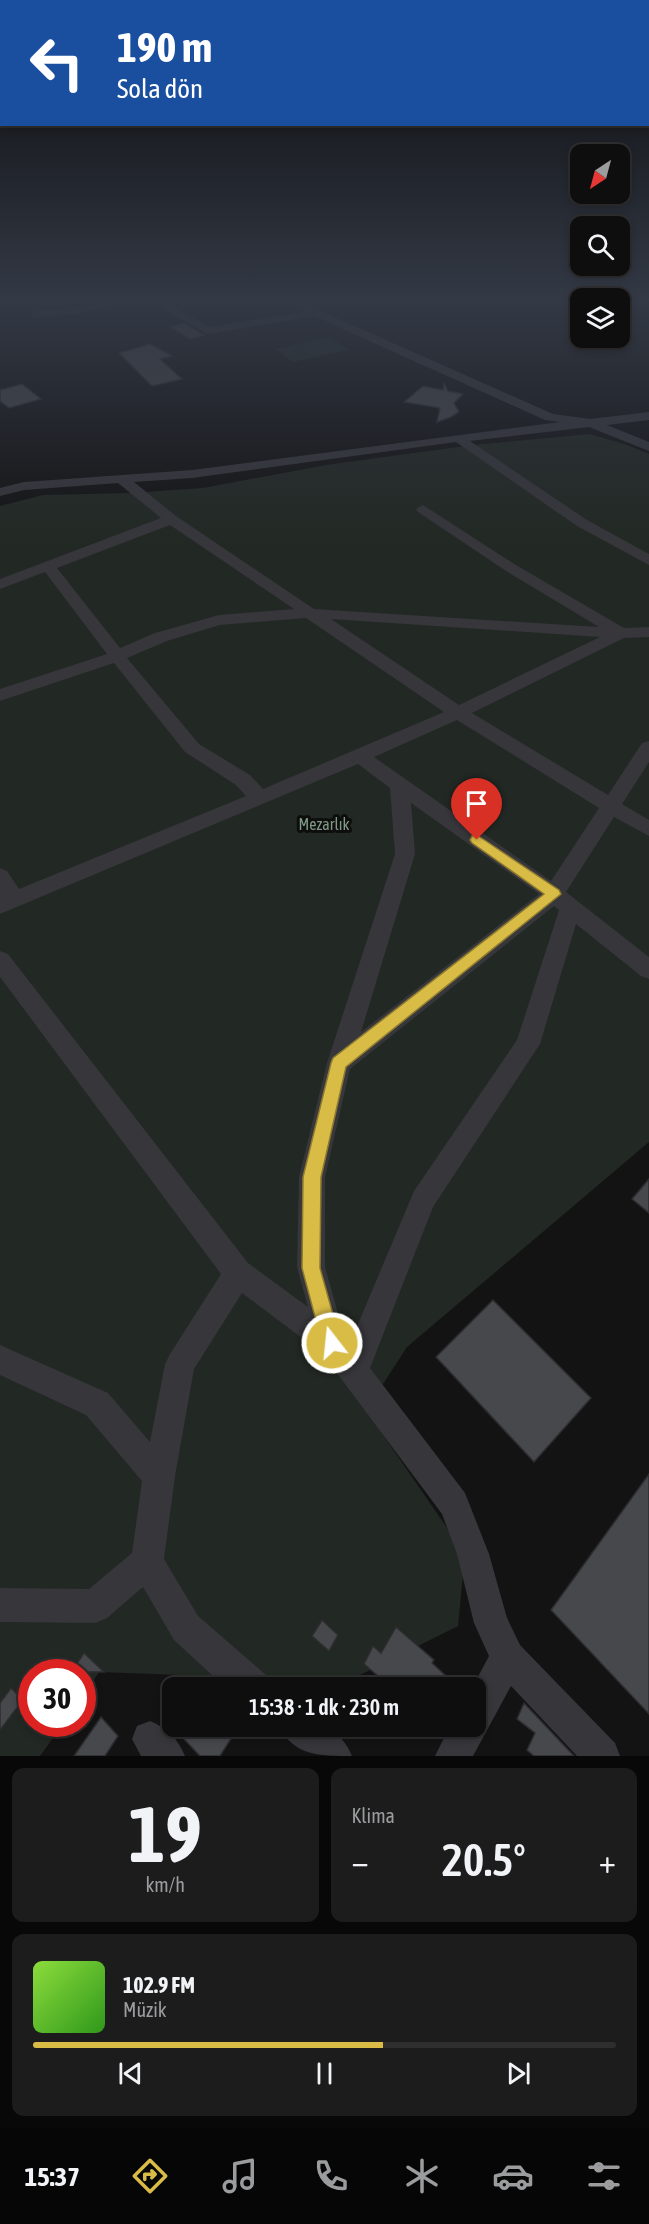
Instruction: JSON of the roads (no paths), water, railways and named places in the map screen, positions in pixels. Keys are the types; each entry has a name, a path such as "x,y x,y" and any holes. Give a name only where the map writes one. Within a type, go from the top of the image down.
{"street":[{"path":"470,382 550,417 591,423 649,447"},
{"path":"0,492 24,486 192,474 458,438 649,417"},
{"path":"458,438 582,523 649,560"},
{"path":"122,480 171,519 458,713 649,829"},
{"path":"423,509 511,568 621,633"},
{"path":"0,584 171,519"},
{"path":"49,567 117,656 192,748 243,780 260,799"},
{"path":"0,696 117,656 161,637 219,620 308,613 621,633 649,632"},
{"path":"0,876 7,902 260,799 458,713 621,633"},
{"path":"353,1373 423,1200 528,1044 562,900 612,806 649,747"},
{"path":"359,756 562,900 649,970"},
{"path":"332,1343 311,1268 312,1177 339,1063 405,854 400,786"},
{"path":"339,1063 562,900"},
{"path":"0,960 238,1273 332,1343 454,1504 473,1554 491,1623 508,1657 602,1756"},
{"path":"238,1273 180,1364 159,1476 147,1562 186,1628 241,1677"},
{"path":"0,1360 97,1404 159,1476"},
{"path":"0,1605 95,1606 147,1562"},
{"path":"486,1698 508,1657"},
{"path":"311,1737 334,1756"},
{"path":"453,1756 464,1737"}],"park label":[{"name":"Mezarlık","path":"324,824"}]}
